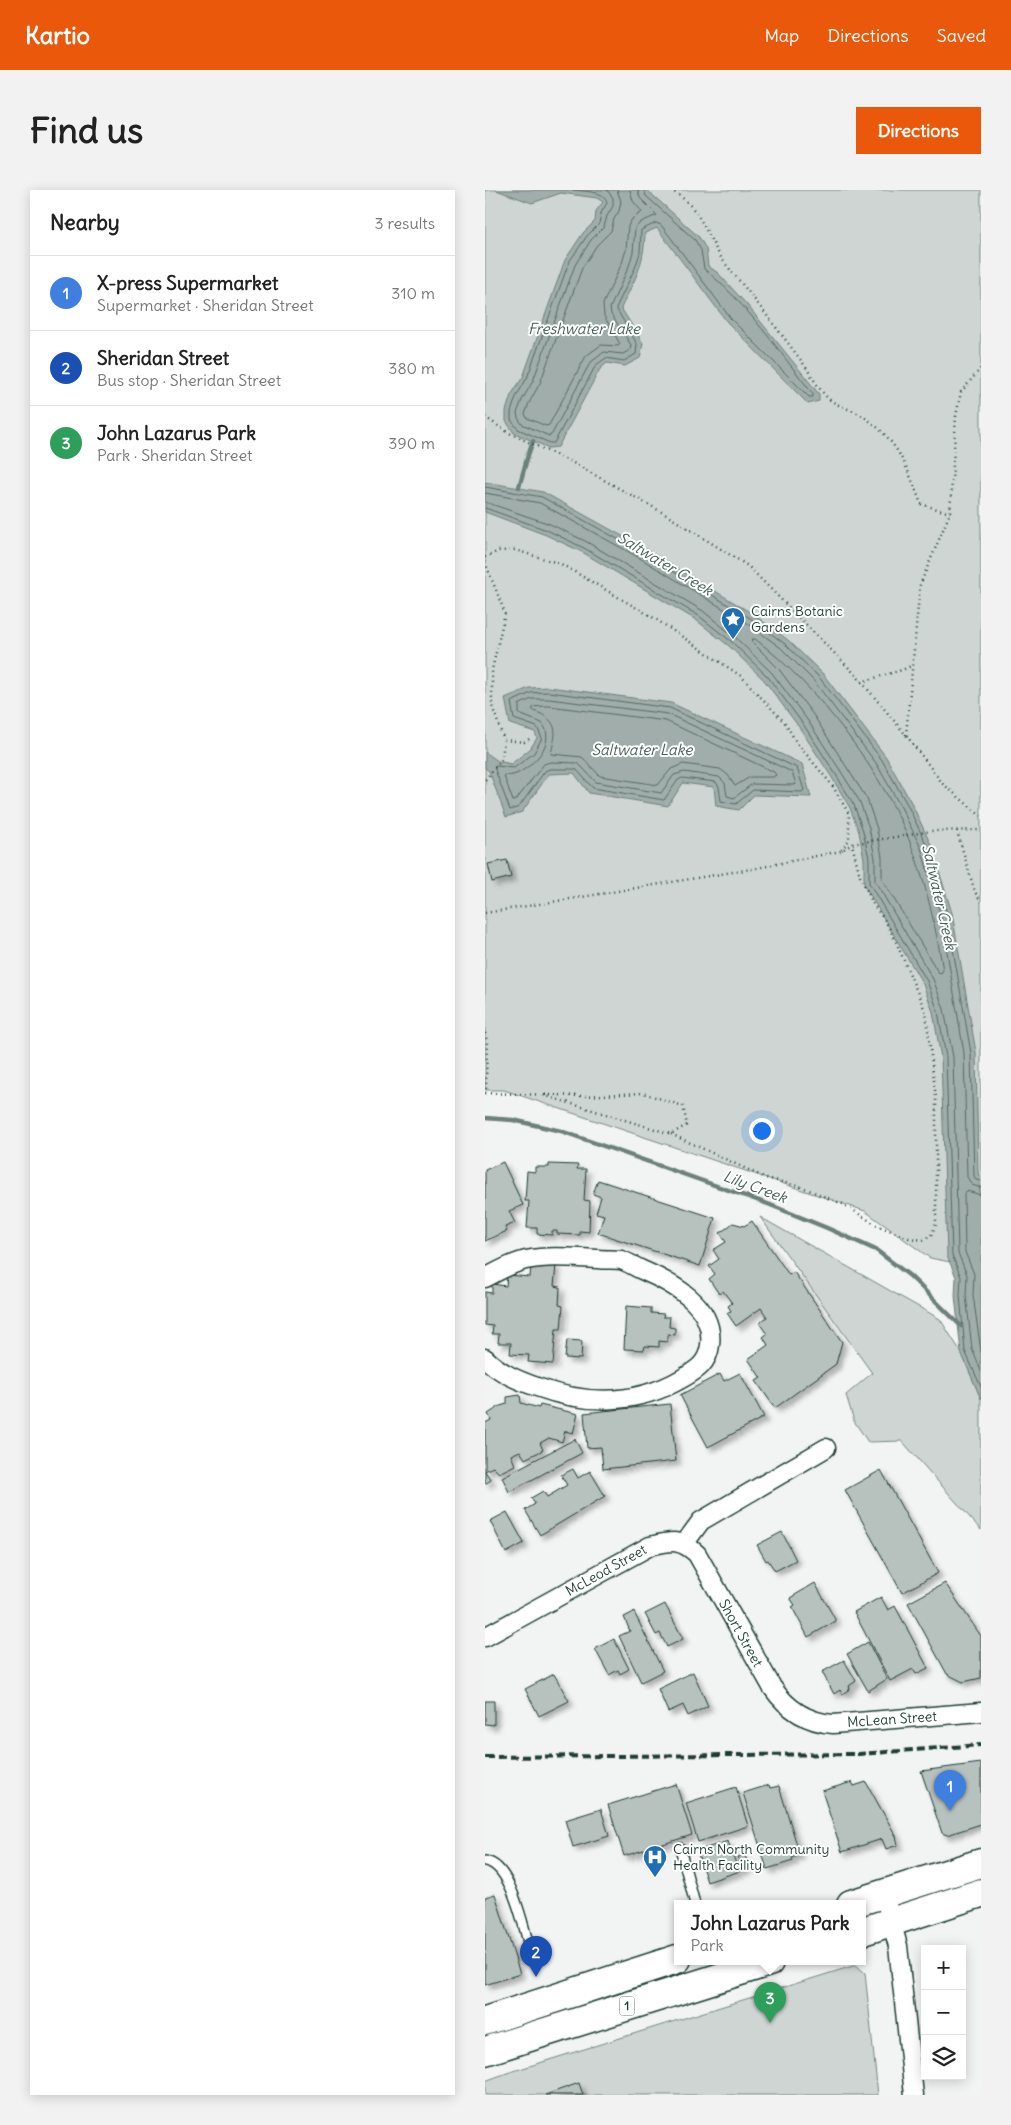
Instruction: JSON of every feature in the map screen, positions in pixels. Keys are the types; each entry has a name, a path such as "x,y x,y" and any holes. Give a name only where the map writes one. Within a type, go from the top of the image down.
{"highway":[{"path":"864,1900 981,1863"},
{"path":"866,1930 981,1894"},
{"name":"1","path":"485,2020 674,1960"},
{"name":"1","path":"485,2051 759,1965"}],"street":[{"path":"485,1278 524,1260 537,1258 563,1257 621,1260 665,1280 694,1301 707,1323 711,1344 707,1359 697,1370 676,1382 632,1398 611,1401 560,1396 511,1378 495,1368 485,1358"},
{"path":"684,1544 701,1521 826,1448"},
{"name":"McLeod Street","path":"485,1637 650,1546 674,1541 684,1544"},
{"name":"Short Street","path":"684,1544 697,1554 775,1692 785,1704 804,1717"},
{"name":"McLean Street","path":"804,1717 818,1722 833,1724 981,1712"},
{"path":"884,1894 893,1921 898,1946 914,2095"}],"lane":[{"path":"680,1848 694,1900"},
{"path":"485,1861 495,1864 515,1892 528,1942"}],"path":[{"path":"670,190 683,196 690,203 722,260 755,299 830,400 863,416 882,431 902,455 921,504 950,513"},
{"path":"906,734 920,585 950,513 956,416 961,392 981,368"},
{"path":"485,417 507,432 551,452 660,512 748,566 861,682 906,734 943,784 981,816"},
{"path":"485,557 499,551 515,550 561,564 654,618 741,676 786,724 796,742 832,785 849,814 849,840 841,851"},
{"path":"485,562 505,613 492,670 492,706 505,740 502,759 486,778"},
{"path":"861,682 913,665"},
{"path":"505,740 523,742 531,738"},
{"path":"957,830 975,892 981,902"},
{"path":"485,913 757,868 841,851 852,844 932,831 981,830"},
{"path":"543,1095 671,1134 766,1178 802,1187 845,1205 876,1225 909,1238 923,1240 931,1236 936,1224 936,1098 926,1013 890,929 873,904 860,876 852,844"},
{"path":"485,1033 487,1041 486,1093 543,1095 643,1093 683,1106 687,1125 671,1134"}],"shaded area":[{"name":"Cairns Botanic Gardens","path":"485,190 981,190 981,1268 930,1258 865,1211 504,1090 485,1090"},
{"path":"760,1217 940,1319 961,1352 981,1399 981,1530 902,1441 868,1442 854,1421 846,1395 872,1373"},
{"path":"856,1965 865,1973 878,2095 485,2095 485,2081 507,2073"}],"water":[{"name":"Freshwater Lake","path":"496,190 647,190 699,237 706,249 708,266 718,273 748,306 819,394 819,401 808,404 727,322 657,228 645,233 641,264 621,308 643,343 640,358 625,366 607,363 600,369 558,447 549,448 514,433 506,421 506,411 511,395 523,377 565,260 583,233 595,221 596,211 603,202 597,198 561,193 532,203"},
{"name":"Saltwater Creek","path":"485,482 543,492 644,548 753,614 788,640 823,674 886,757 912,804 931,845 952,913 976,1052 978,1170 981,1207 981,1399 961,1352 955,1296 956,1277 947,1256 941,1058 933,1012 923,984 864,885 864,859 859,832 850,808 799,727 764,680 729,646 696,620 582,552 546,535 485,512"},
{"name":"Saltwater Lake","path":"549,687 671,703 802,764 811,797 754,795 739,810 716,806 714,787 683,783 668,806 589,793 574,773 549,774 522,812 506,817 489,771 485,768 485,752 498,761 511,764 530,749 537,738 535,732 510,724 505,698 529,688"}],"building":[{"path":"507,860 511,877 492,882 488,864"},
{"path":"503,1162 523,1205 509,1211 515,1223 505,1227 507,1231 485,1241 485,1170"},
{"path":"549,1164 578,1165 577,1169 586,1169 584,1200 590,1201 589,1232 580,1231 580,1235 557,1234 557,1231 552,1231 552,1235 537,1234 537,1228 527,1228 529,1201 525,1201 527,1171 535,1172 535,1167 549,1167"},
{"path":"598,1180 715,1218 700,1266 598,1233 604,1215 596,1213 601,1197 593,1194"},
{"path":"752,1221 789,1275 794,1272 842,1342 836,1364 775,1408 756,1381 761,1378 748,1359 768,1345 763,1337 767,1334 759,1323 767,1317 761,1308 736,1326 727,1313 731,1311 728,1306 732,1303 723,1291 719,1294 709,1279 715,1274 709,1266 719,1259 713,1250 726,1242 720,1233 733,1223 744,1226"},
{"path":"531,1263 556,1265 554,1286 560,1287 559,1305 563,1306 561,1329 556,1329 553,1364 528,1362 529,1355 510,1354 511,1343 498,1343 499,1334 492,1334 493,1326 485,1325 485,1292 492,1293 492,1284 506,1286 507,1275 530,1277"},
{"path":"626,1306 651,1308 651,1313 664,1314 663,1317 670,1317 669,1327 675,1328 675,1335 668,1334 667,1342 659,1341 659,1347 645,1346 644,1350 624,1349"},
{"path":"567,1340 582,1341 581,1359 565,1358"},
{"path":"740,1373 764,1417 708,1447 680,1395 720,1374 724,1381"},
{"path":"520,1395 521,1403 539,1408 540,1405 578,1414 573,1433 565,1431 562,1442 549,1438 540,1443 543,1450 525,1459 520,1451 511,1455 515,1465 499,1473 493,1467 485,1471 485,1423 491,1420 488,1414 507,1404 507,1397"},
{"path":"670,1404 676,1461 603,1469 601,1447 587,1448 584,1413"},
{"path":"575,1439 582,1453 509,1492 502,1477"},
{"path":"573,1469 578,1478 590,1471 605,1496 540,1535 525,1510 535,1504 531,1498 543,1491 547,1497 567,1485 561,1475"},
{"path":"881,1470 938,1573 902,1593 845,1490"},
{"path":"485,1471 491,1480 485,1484"},
{"path":"507,1512 524,1543 506,1553 490,1521"},
{"path":"782,1532 796,1560 775,1571 768,1560 766,1561 757,1545"},
{"path":"815,1583 836,1621 808,1637 792,1607 795,1605 790,1598"},
{"path":"945,1583 981,1636 981,1678 963,1682 947,1674 908,1603"},
{"path":"881,1597 888,1610 895,1606 928,1668 916,1674 913,1669 890,1681 854,1612"},
{"path":"665,1604 683,1639 667,1647 660,1633 656,1635 645,1614"},
{"path":"634,1612 663,1671 641,1682 619,1636 630,1631 624,1617"},
{"path":"614,1639 629,1669 620,1674 618,1670 609,1675 595,1649"},
{"path":"868,1642 887,1679 868,1691 847,1654"},
{"path":"844,1660 856,1681 849,1686 850,1689 842,1694 840,1690 834,1694 822,1672"},
{"path":"693,1672 708,1706 688,1716 683,1705 668,1712 658,1689"},
{"path":"554,1674 569,1701 539,1716 525,1689"},
{"path":"485,1701 494,1701 494,1725 485,1724"},
{"path":"981,1763 981,1824 947,1835 942,1833 921,1771"},
{"path":"852,1782 854,1786 866,1782 896,1836 898,1845 886,1849 882,1839 842,1852 822,1791"},
{"path":"676,1784 692,1835 624,1856 608,1805"},
{"path":"769,1785 770,1788 779,1786 800,1855 792,1858 793,1861 767,1869 743,1793"},
{"path":"736,1787 748,1826 698,1842 686,1803"},
{"path":"601,1809 609,1836 573,1847 565,1820"},
{"path":"728,1841 736,1864 740,1862 738,1857 745,1855 749,1868 707,1882 697,1851"},
{"path":"495,1894 520,1974 485,1985 485,1897"},
{"path":"579,2083 583,2095 545,2095"}],"waterway":[{"path":"519,487 533,441"},
{"name":"Lily Creek","path":"485,1118 513,1120 561,1131 768,1204 827,1228 876,1250 910,1276 961,1326"}],"railway":[{"path":"485,1757 859,1754 981,1745"}],"place":[{"name":"Cairns Botanic Gardens","path":"733,640"},
{"name":"X-press Supermarket","path":"950,1811"},
{"name":"Cairns North Community Health Facility","path":"655,1878"},
{"name":"Sheridan Street","path":"536,1977"},
{"name":"John Lazarus Park","path":"770,2023"}]}
